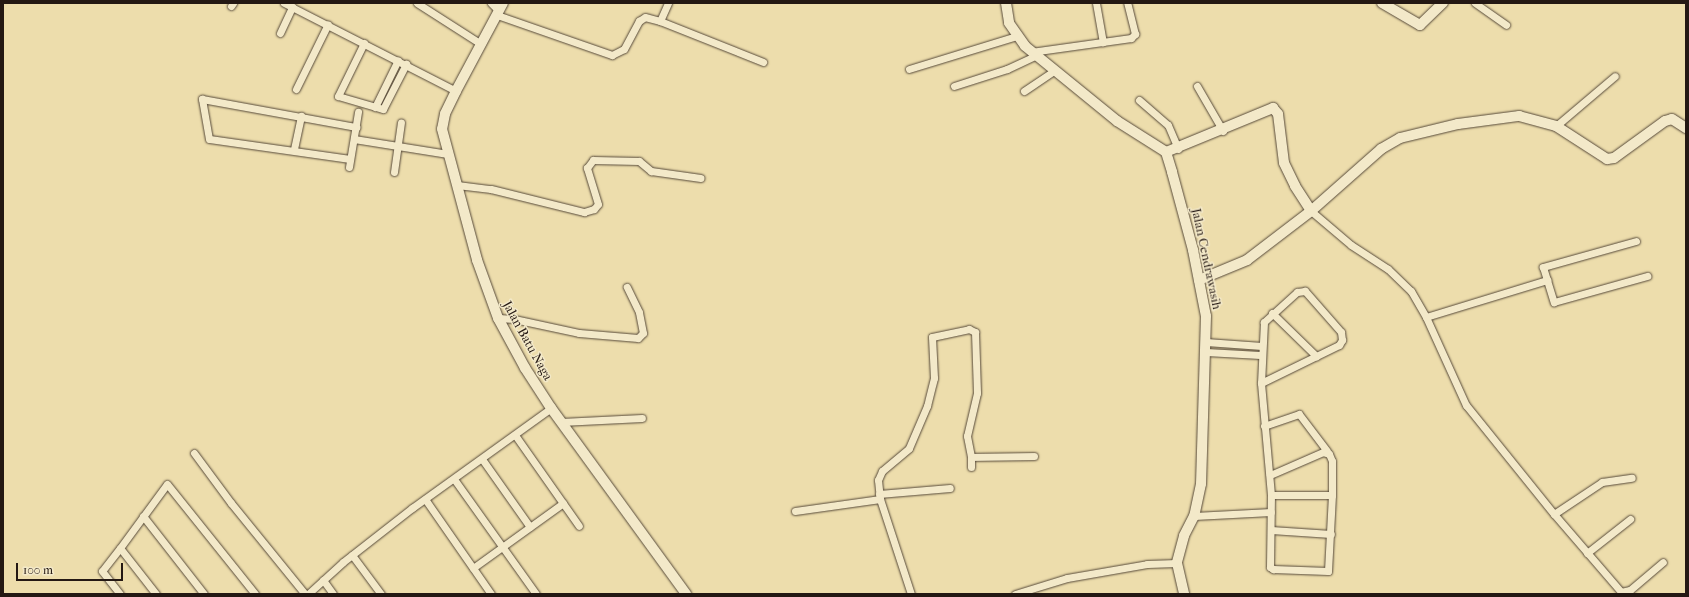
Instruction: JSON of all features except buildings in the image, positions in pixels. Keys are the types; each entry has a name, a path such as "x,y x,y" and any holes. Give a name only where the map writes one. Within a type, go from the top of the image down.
{"street":[{"path":"284,3 328,24 456,91"},
{"path":"417,3 481,44"},
{"path":"490,3 500,9 612,55 624,49 642,18 660,21 763,62"},
{"path":"660,21 668,3"},
{"path":"1006,3 1009,23 1017,36 1033,54 1117,121 1166,152 1178,149 1275,109 1278,114 1284,163 1295,186 1311,211 1339,236 1399,278 1411,291 1426,317 1466,405 1587,553 1621,592 1630,590 1663,562"},
{"path":"1096,3 1103,42"},
{"path":"954,86 1007,69 1033,54 1134,36 1127,3"},
{"path":"1382,3 1420,25 1443,3"},
{"path":"1475,3 1506,25"},
{"path":"280,33 292,7"},
{"name":"Jalan Batu Naga","path":"500,9 456,91 445,114 442,129 477,260 498,318 551,408 686,594"},
{"path":"296,89 328,24"},
{"path":"909,69 1017,36"},
{"path":"364,43 337,94 384,109 406,64"},
{"path":"375,107 398,60"},
{"path":"1024,91 1054,71"},
{"path":"1556,126 1614,76"},
{"path":"1197,86 1223,131"},
{"path":"350,159 209,139 202,99 356,127"},
{"path":"1139,100 1168,125 1178,149"},
{"path":"349,167 358,112"},
{"path":"294,150 301,116"},
{"path":"1199,280 1247,260 1311,211 1381,148 1400,138 1458,124 1505,117 1529,118 1556,126 1608,159 1614,158 1665,121 1672,119 1686,128"},
{"path":"394,172 401,122"},
{"path":"354,139 448,154"},
{"name":"Jalan Cendrawasih","path":"1166,152 1199,280 1206,316 1201,484 1194,516 1184,536 1177,563 1184,594"},
{"path":"457,185 491,189 584,212 594,210 598,204 587,168 593,160 639,161 651,171 701,178"},
{"path":"1636,241 1543,267 1547,280 1554,302 1647,276"},
{"path":"1426,317 1547,280"},
{"path":"498,318 514,318 579,333 638,338 643,333 639,312 627,287"},
{"path":"1261,383 1339,345 1343,336 1306,291 1297,292 1264,320 1260,355 1261,383 1264,426 1271,495 1270,567 1273,570 1328,571 1331,534 1332,461 1327,451 1298,414 1264,426"},
{"path":"1272,313 1316,356"},
{"path":"911,594 879,497 879,476 909,448 932,393 934,373 931,337 972,328 976,335 977,393 967,436 971,467"},
{"path":"1206,347 1262,346"},
{"path":"1206,347 1260,355"},
{"path":"194,454 231,503 306,594 352,555 425,499 482,460 551,408"},
{"path":"561,422 642,418"},
{"path":"515,435 579,526"},
{"path":"1270,475 1327,451"},
{"path":"971,458 1034,456"},
{"path":"482,460 530,527"},
{"path":"1554,514 1602,482 1632,478"},
{"path":"454,479 536,594"},
{"path":"120,594 102,571 167,484 255,594"},
{"path":"795,511 879,497 950,488"},
{"path":"1271,495 1332,496"},
{"path":"425,499 491,594"},
{"path":"473,568 563,503"},
{"path":"1194,516 1270,512"},
{"path":"143,516 204,594"},
{"path":"1587,553 1630,519"},
{"path":"1270,530 1331,534"},
{"path":"120,548 156,594"},
{"path":"352,555 381,594"},
{"path":"1015,594 1067,578 1147,564 1177,563"},
{"path":"323,580 333,594"}]}
